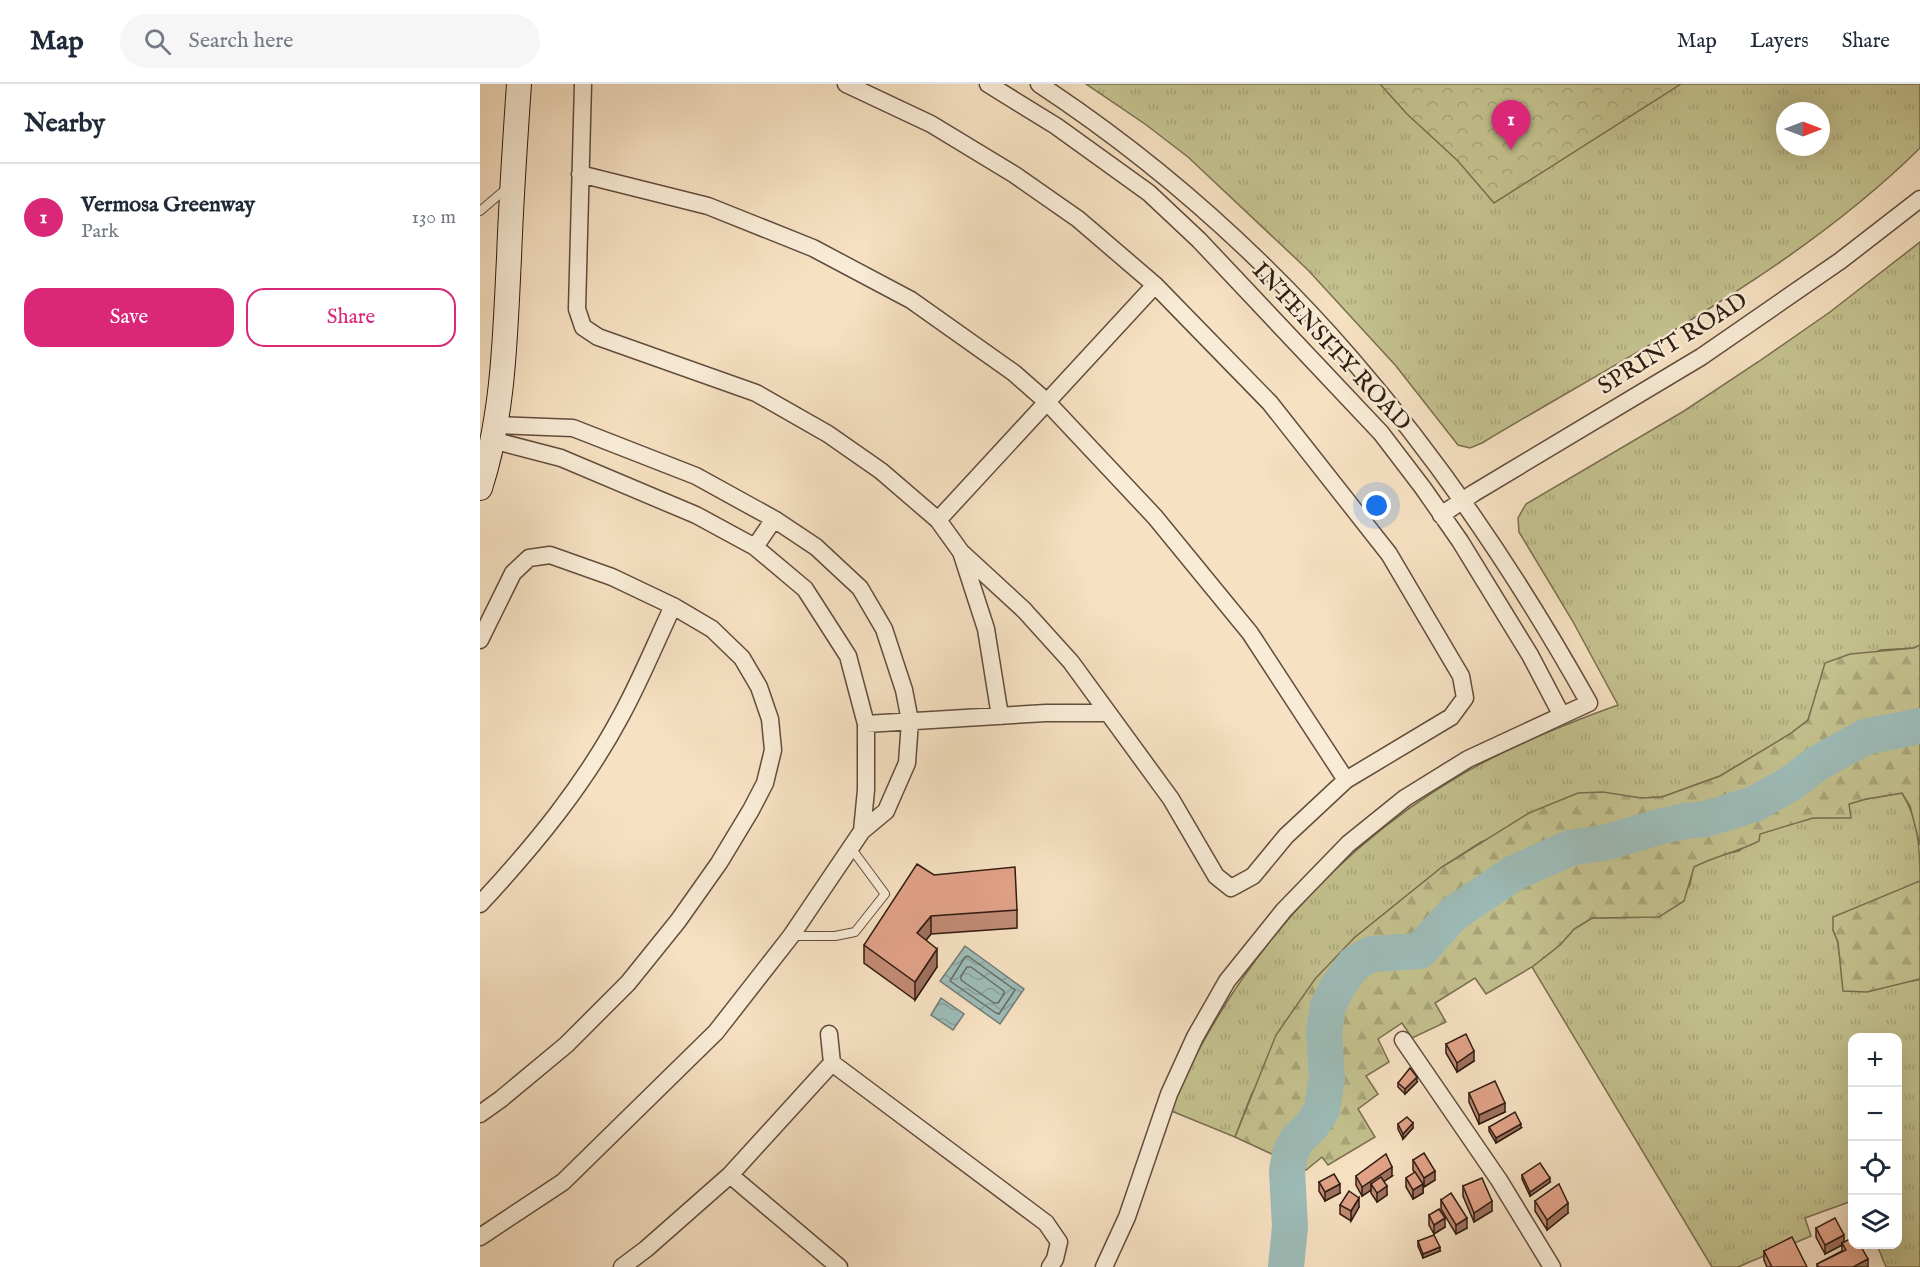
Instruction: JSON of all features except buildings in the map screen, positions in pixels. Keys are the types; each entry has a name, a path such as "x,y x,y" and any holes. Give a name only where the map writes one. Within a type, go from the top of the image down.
{"main road":[{"path":"480,488 494,432 505,352 519,84"}],"street":[{"path":"583,84 577,309 583,327 598,337 756,393 828,434 881,471 938,520 961,552 1024,610 1071,662 1171,799 1216,876 1231,888 1253,876 1286,836 1346,780 1451,717 1466,698 1461,676 1389,554 1270,403 1155,285 1078,219 1015,175 931,124 846,84"},
{"name":"INTENSITY ROAD","path":"988,84 1103,158 1149,193 1198,240 1381,433 1441,515 1496,597 1561,714 1589,703 1521,586 1463,500 1403,420 1360,369 1269,270 1225,227 1161,172 1081,111 1039,84"},
{"path":"580,174 708,206 813,248 911,300 1014,373 1047,402 1155,517 1250,633 1346,780"},
{"name":"SPRINT ROAD","path":"1441,515 1701,357 1825,273 1920,199"},
{"path":"938,520 1155,285"},
{"path":"480,1237 563,1182 716,1032 791,936 862,831 886,811 907,763 910,721 904,690 884,629 860,588 816,547 774,519 696,476 573,428 494,432"},
{"path":"494,432 696,515 755,547 805,590 849,656 866,724 866,790 862,831"},
{"path":"755,547 774,519"},
{"path":"961,552 986,629 1000,716"},
{"path":"480,640 513,573 529,558 550,555 612,577 673,606 712,629 742,658 759,687 770,719 773,750 765,783 751,810 719,863 678,921 628,983 566,1045 480,1114"},
{"path":"480,904 536,841 574,792 622,714 673,606"},
{"path":"866,724 1046,713 1107,713"},
{"path":"1104,1267 1127,1217 1169,1094 1195,1037 1227,981 1284,910 1348,844 1405,798 1468,759 1561,714"},
{"path":"829,1034 832,1063 1046,1223 1059,1242 1050,1267"},
{"path":"1403,1040 1499,1180 1552,1267"},
{"path":"622,1267 646,1249 730,1175 832,1063"},
{"path":"730,1175 839,1267"}],"lane":[{"path":"480,211 512,184"},
{"path":"791,936 835,936 855,932 885,894 851,848"}],"green space":[{"path":"1086,84 1920,84 1920,148 1872,192 1820,233 1710,308 1470,448 1458,445 1396,366 1308,270 1188,157 1145,124"},
{"path":"1380,84 1681,84 1494,203 1458,161 1407,114"},
{"path":"1920,242 1920,645 1914,648 1880,650 1816,697 1808,720 1790,734 1720,776 1662,797 1622,796 1481,842 1442,867 1354,938 1252,1093 1235,1137 1169,1110 1194,1058 1223,1008 1255,961 1328,877 1370,839 1415,804 1501,753 1618,705 1572,620 1519,532 1518,518 1526,504 1684,411 1758,362 1830,312"},
{"path":"1920,645 1920,845 1910,806 1902,793 1849,804 1851,818 1813,818 1760,834 1759,841 1694,867 1684,901 1659,917 1592,918 1574,929 1560,945 1532,967 1486,994 1475,978 1435,1003 1446,1022 1412,1038 1402,1023 1378,1039 1389,1062 1366,1076 1378,1094 1358,1109 1375,1137 1328,1165 1322,1157 1306,1170 1235,1137 1276,1035 1315,979 1354,938 1442,867 1529,813 1578,793 1603,792 1641,798 1662,797 1720,776 1790,734 1808,720 1825,663 1850,654 1914,648"},
{"path":"1902,793 1915,825 1919,847 1920,881 1869,904 1833,930 1838,942 1844,991 1920,979 1920,1267 1886,1267 1879,1249 1902,1249 1902,1033 1848,1033 1848,1202 1805,1218 1811,1236 1738,1267 1712,1267 1532,967 1560,945 1574,929 1592,918 1659,917 1690,885 1693,867 1715,856 1739,851 1759,834 1789,824 1813,818 1850,817 1849,804"},
{"path":"1920,881 1920,979 1867,992 1843,991 1833,917"}],"water":[{"path":"965,946 1024,989 1000,1024 940,981"},
{"path":"941,998 964,1014 953,1030 931,1015"}],"waterway":[{"path":"1286,1267 1290,1227 1287,1171 1290,1154 1296,1141 1312,1125 1322,1109 1327,1079 1324,1031 1328,1006 1338,986 1354,964 1371,954 1420,951 1453,914 1514,873 1570,848 1608,842 1685,821 1706,819 1754,804 1790,784 1818,763 1865,737 1920,726"}],"place":[{"name":"Vermosa Greenway","path":"1511,150"}]}
